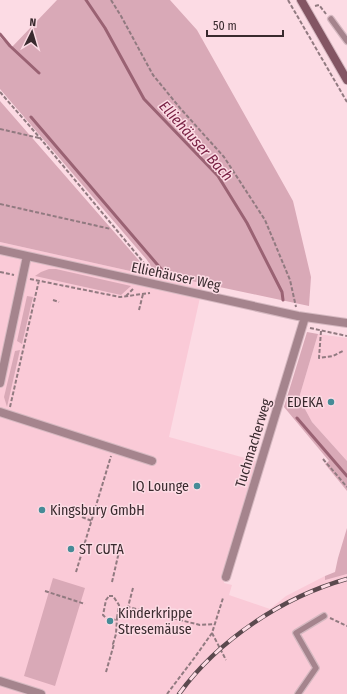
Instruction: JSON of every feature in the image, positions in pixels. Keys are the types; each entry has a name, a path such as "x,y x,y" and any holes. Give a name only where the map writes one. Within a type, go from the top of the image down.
{"street":[{"path":"301,0 347,80"},
{"name":"Elliehäuser Weg","path":"0,250 305,317 347,324"},
{"path":"0,383 26,256"},
{"name":"Tuchmacherweg","path":"226,577 305,317"},
{"path":"4,413 152,461"},
{"path":"0,681 41,694"}],"lane":[{"path":"331,19 347,41"},
{"path":"298,694 316,668 296,633 324,616"}],"path":[{"path":"111,0 153,75 224,157 265,220 290,280 296,307"},
{"path":"288,0 347,102"},
{"path":"306,8 319,5 331,19"},
{"path":"0,92 156,277"},
{"path":"0,129 40,138"},
{"path":"0,204 111,229"},
{"path":"0,272 126,297"},
{"path":"4,413 39,280"},
{"path":"139,310 143,294"},
{"path":"53,300 59,302"},
{"path":"321,331 319,358 333,356 343,351"},
{"path":"76,572 114,448"},
{"path":"323,459 347,487"},
{"path":"82,517 92,521"},
{"path":"112,582 121,543"},
{"path":"133,588 128,607 200,625 214,624"},
{"path":"45,592 84,604"},
{"path":"106,672 116,634 119,605 113,596 109,596 106,600 103,616 112,621 117,618"},
{"path":"167,694 212,632 223,598"},
{"path":"324,616 347,626"},
{"path":"212,632 226,660"}],"shaded area":[{"path":"57,0 170,0 197,30 293,201 311,277 309,306 158,274 153,270 147,260 0,89 0,37 11,48"},
{"path":"0,101 143,265 139,273 0,242"},
{"path":"0,242 139,273 143,265 159,274 203,284 169,437 256,461 229,553 224,583 232,585 229,595 270,609 286,596 325,576 325,579 347,574 347,694 0,694"},
{"path":"49,269 56,269 131,286 121,295 35,276"},
{"path":"27,296 33,297 22,344 17,341"},
{"path":"307,332 318,334 299,398 312,422 347,461 347,491 325,464 329,461 284,407"},
{"path":"318,334 347,338 347,461 312,422 299,398"},
{"path":"20,350 7,407 4,397 15,351"},
{"path":"347,528 347,574 325,580 325,576 335,572"},
{"path":"53,578 85,588 55,686 24,676"}],"waterway":[{"name":"Elliehäuser Bach","path":"86,0 105,28 144,99 218,176 247,223 282,292 283,300"},
{"path":"0,34 10,46 39,73"},
{"path":"31,117 162,270"},
{"name":"Elliehäuser Bach","path":"297,418 347,476"}],"railway":[{"path":"179,694 195,674 213,656 232,639 254,623 299,597 347,579"}],"place":[{"name":"EDEKA","path":"331,402"},
{"name":"IQ Lounge","path":"197,486"},
{"name":"Kingsbury GmbH","path":"42,510"},
{"name":"ST CUTA","path":"71,549"},
{"name":"Kinderkrippe Stresemäuse","path":"110,621"}]}
